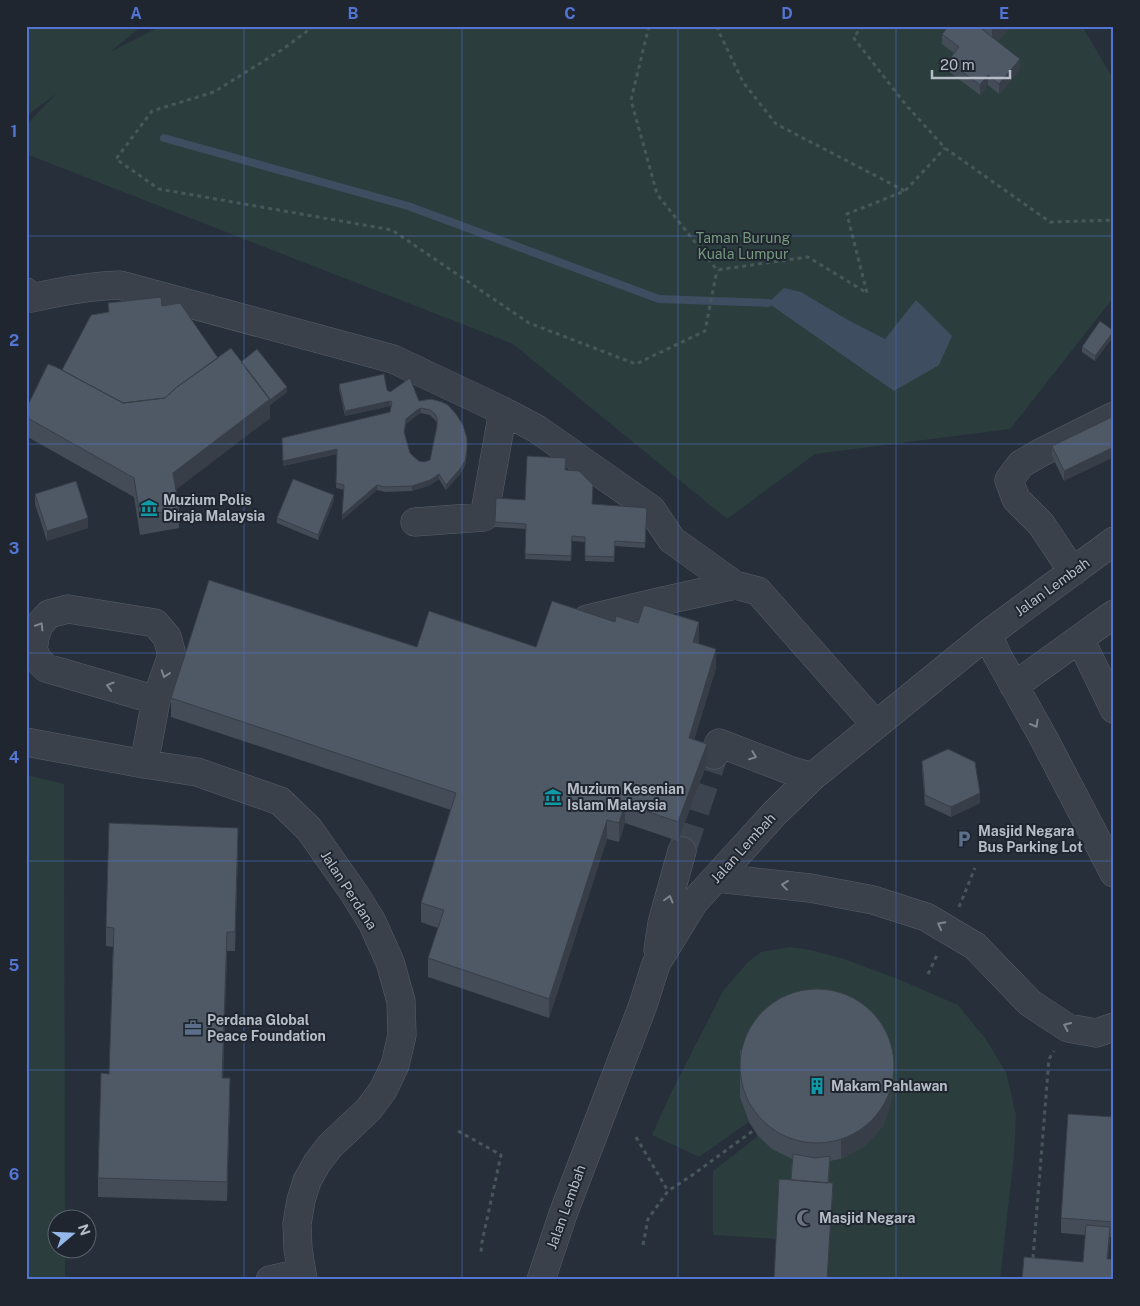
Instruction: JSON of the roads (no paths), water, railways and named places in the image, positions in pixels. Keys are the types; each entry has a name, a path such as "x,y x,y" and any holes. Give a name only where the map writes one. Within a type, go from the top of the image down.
{"street":[{"path":"26,292 32,298 65,290 120,285 393,359 503,411 537,429 651,509 672,540 735,585 758,591 876,725"},
{"path":"416,522 484,517 503,411"},
{"path":"1073,572 1041,524 1016,499 1009,480 1020,464 1114,416"},
{"name":"Jalan Lembah","path":"541,1280 563,1214 643,1005 656,964 694,902 775,813 812,778 988,634 1114,541"},
{"path":"587,619 735,585"},
{"path":"144,764 156,700 172,655 167,637 155,624 68,609 49,614 39,625 34,636 33,650 38,660 46,668 156,700"},
{"path":"1014,686 1114,614"},
{"path":"988,634 997,655 1114,873"},
{"path":"1080,639 1114,709"},
{"name":"Jalan Perdana","path":"26,742 197,772 280,801 309,828 354,892 372,922 390,962 401,1001 402,1034 395,1065 383,1090 369,1109 330,1146 307,1181 301,1200 297,1224 302,1276"},
{"path":"714,755 719,743 812,778"},
{"path":"656,964 662,923 682,851"},
{"path":"717,878 810,888 874,900 926,917 975,946 1030,1003 1068,1028 1096,1033 1114,1027"},
{"path":"270,1280 302,1276"}],"water":[{"path":"784,288 801,292 885,339 916,300 952,336 939,365 894,391 768,303"}],"waterway":[{"path":"164,138 408,206 659,299 768,303"}],"tunnel":[{"path":"682,851 714,755"}],"place":[{"name":"Muzium Polis Diraja Malaysia","path":"149,508"},
{"name":"Muzium Kesenian Islam Malaysia","path":"553,797"},
{"name":"Masjid Negara Bus Parking Lot","path":"964,839"},
{"name":"Perdana Global Peace Foundation","path":"193,1028"},
{"name":"Makam Pahlawan","path":"817,1086"},
{"name":"Masjid Negara","path":"805,1218"}],"park label":[{"name":"Taman Burung Kuala Lumpur","path":"743,246"}]}
